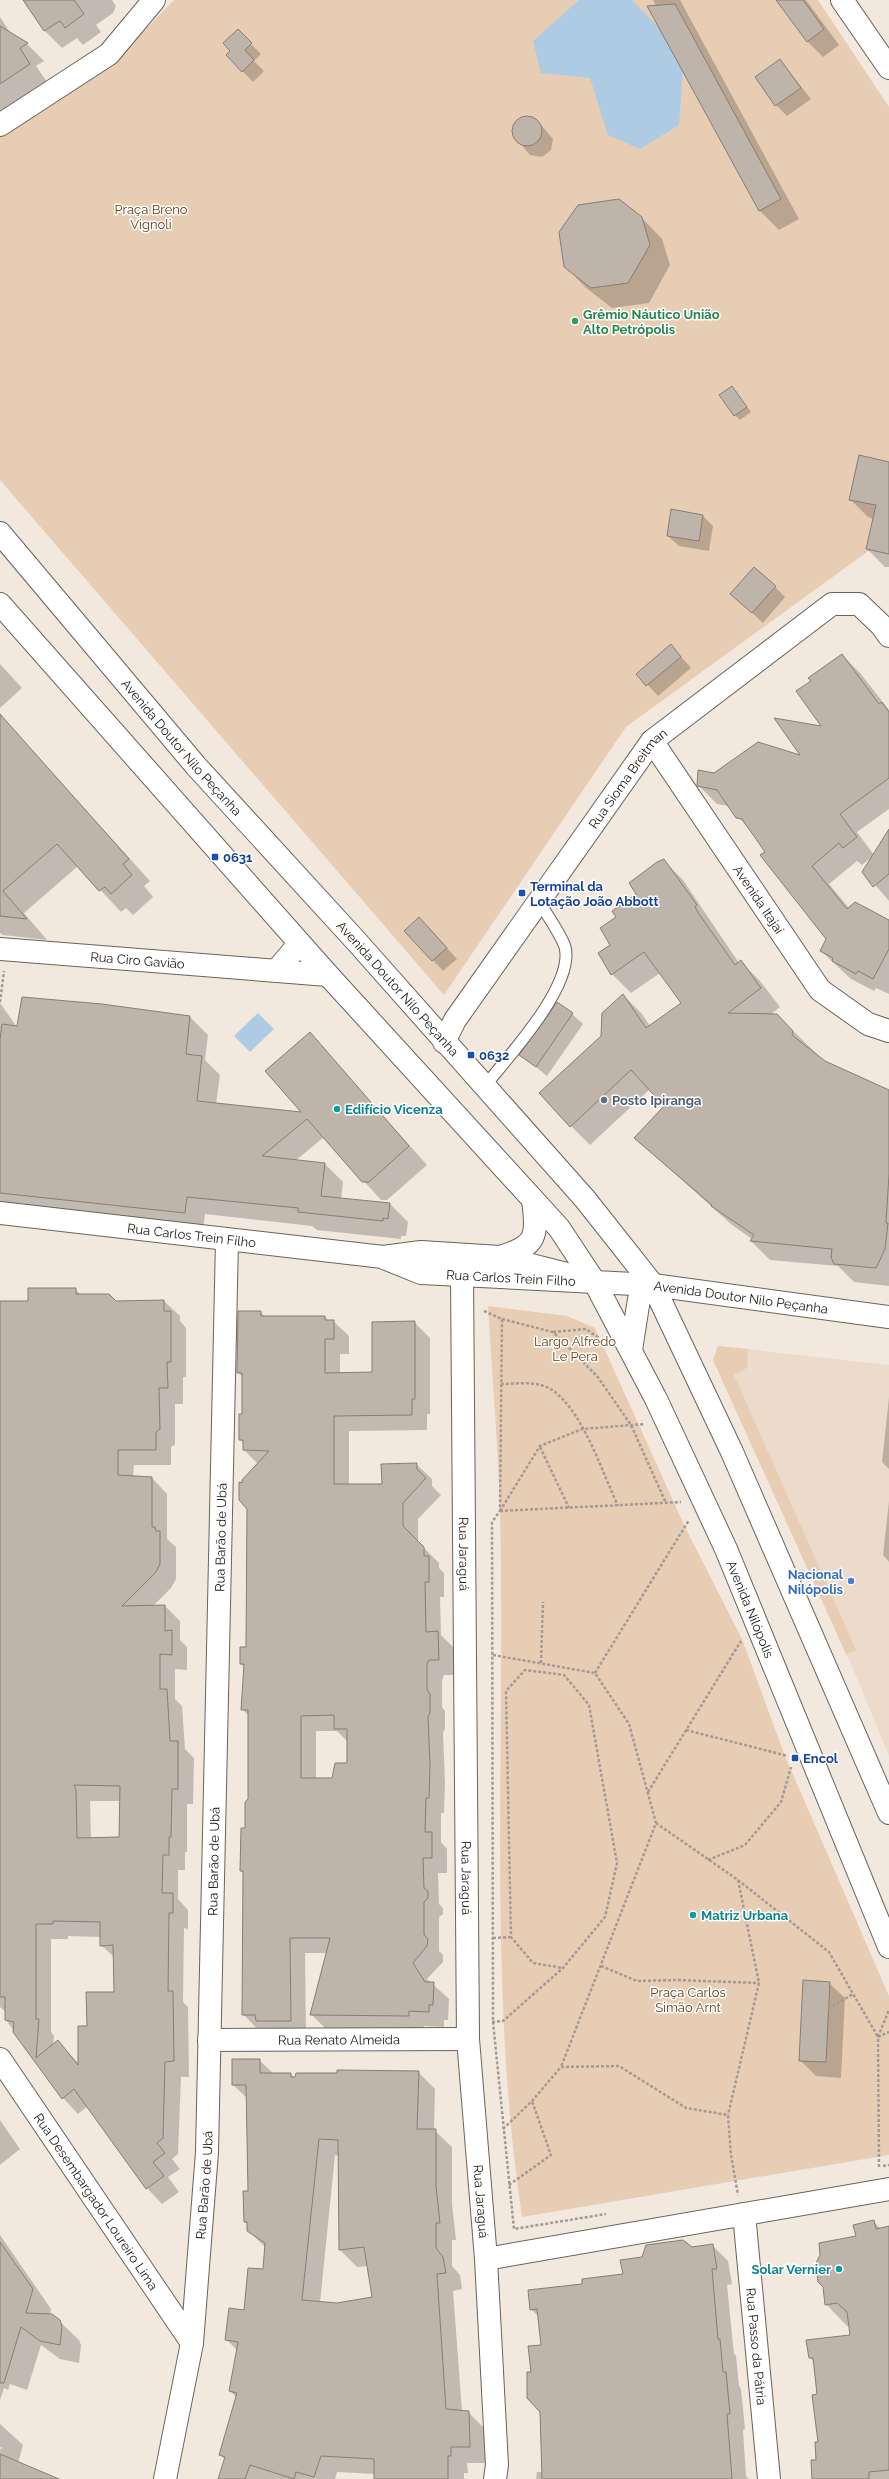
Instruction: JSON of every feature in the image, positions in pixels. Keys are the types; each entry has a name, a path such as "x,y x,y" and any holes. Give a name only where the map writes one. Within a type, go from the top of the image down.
{"street":[{"path":"0,125 109,54 154,0"},
{"path":"842,0 889,68"},
{"name":"Avenida Doutor Nilo Peçanha","path":"0,533 196,766 357,942 484,1087 585,1199 653,1285 889,1317"},
{"path":"0,604 297,941 559,1228 594,1281"},
{"name":"Rua Sioma Breitman","path":"439,1036 455,1020 652,742 832,604 859,604 881,625 889,636"},
{"name":"Avenida Itajaí","path":"652,742 820,990 868,1024 889,1030"},
{"path":"276,971 294,950 297,941"},
{"name":"Rua Ciro Gavião","path":"3,950 328,975"},
{"path":"500,1257 520,1251 531,1241 537,1226 533,1200"},
{"name":"Rua Carlos Trein Filho","path":"0,1213 383,1257 421,1252 500,1257 594,1281"},
{"name":"Rua Barão de Ubá","path":"165,2479 192,2343 207,2152 227,1240"},
{"name":"Rua Carlos Trein Filho","path":"383,1257 421,1273 653,1285"},
{"name":"Rua Jaraguá","path":"462,1276 468,2039 486,2259 497,2465 495,2479"},
{"name":"Avenida Nilópolis","path":"594,1281 631,1350 726,1549 889,1946"},
{"path":"631,1350 639,1299 653,1285 732,1452 889,1813"},
{"name":"Rua Renato Almeida","path":"209,2040 468,2039"},
{"name":"Rua Desembargador Loureiro Lima","path":"0,2059 192,2343"},
{"path":"486,2259 889,2189"},
{"name":"Rua Passo da Pátria","path":"744,2214 769,2479"}],"lane":[{"path":"484,1087 553,998 565,971 565,947 539,901"}],"path":[{"path":"0,1002 3,950"},
{"path":"462,1300 502,1319 554,1332 597,1376 631,1425 666,1503"},
{"path":"500,1512 502,1319"},
{"path":"501,1384 531,1383 551,1389 566,1404 582,1429 618,1506"},
{"path":"614,2213 514,2229 493,2022 492,1522 500,1512 540,1446 582,1429 646,1424"},
{"path":"540,1446 569,1508"},
{"path":"500,1512 681,1502"},
{"path":"595,1673 689,1520"},
{"path":"541,1663 543,1602"},
{"path":"648,1792 742,1639"},
{"path":"492,1654 595,1673 629,1724 656,1824 561,2067 532,2101 503,2129"},
{"path":"468,2039 493,2022 502,2021 563,1968 605,1917 617,1863 589,1705 564,1675 525,1670 506,1692 511,1937 533,1963 563,1968"},
{"path":"686,1730 790,1757"},
{"path":"708,1860 746,1845 781,1802 793,1763"},
{"path":"656,1824 738,1880 829,1952 878,2037"},
{"path":"736,2187 728,2115 759,1983 738,1880"},
{"path":"493,1938 511,1937"},
{"path":"600,1966 637,1981 677,1980 759,1983"},
{"path":"828,2009 853,1994"},
{"path":"880,2167 878,2037 889,2010"},
{"path":"878,2037 889,2032"},
{"path":"561,2067 619,2066 686,2108 728,2115"},
{"path":"509,2184 551,2155 532,2101"},
{"path":"872,2168 889,2165"},
{"path":"730,2194 745,2192"}],"shaded area":[{"name":"Nacional Nilópolis","path":"718,1346 889,1365 889,1756 851,1664 713,1360"}],"green space":[{"name":"Grêmio Náutico União Alto Petrópolis","path":"174,0 818,0 889,107 889,536 626,727 444,995 0,480 0,133 18,127 130,45"},
{"name":"Praça Carlos Simão Arnt","path":"488,1306 567,1316 595,1328 685,1527 742,1639 785,1756 889,1996 889,2155 522,2217 511,2129 501,1953 500,1512"},
{"path":"718,1346 748,1349 747,1368 734,1375 856,1650 846,1654 713,1360"}],"water":[{"path":"579,0 632,0 660,29 683,69 679,125 640,149 608,135 590,78 541,73 533,41"},
{"path":"258,1013 274,1029 250,1052 234,1036"}],"building":[{"path":"23,0 74,0 84,14 65,28 60,21 44,31"},
{"path":"776,0 803,0 824,29 807,42"},
{"path":"675,4 781,199 759,211 647,6"},
{"path":"0,26 28,43 20,48 30,64 0,84"},
{"path":"238,29 252,43 245,50 254,60 242,72 226,55 230,51 223,43"},
{"path":"780,59 801,88 775,106 755,77"},
{"path":"527,116 538,120 542,131 538,142 527,146 516,142 512,131 516,120"},
{"path":"619,199 642,217 650,245 628,283 591,288 564,267 559,232 578,205"},
{"path":"732,386 747,407 734,416 719,395"},
{"path":"859,455 889,462 889,554 866,549 876,505 849,500"},
{"path":"671,509 703,515 699,541 667,536"},
{"path":"754,567 776,586 752,613 730,594"},
{"path":"671,644 681,657 646,686 636,674"},
{"path":"842,654 879,704 882,702 889,712 889,778 840,814 857,837 843,848 839,843 812,866 847,909 855,902 889,920 889,949 873,979 858,971 856,974 832,961 833,958 820,951 826,939 760,855 765,852 742,819 736,818 717,790 697,786 698,770 714,773 758,742 800,755 774,718 821,726 796,691 811,681 808,678"},
{"path":"0,714 129,859 123,864 132,875 111,894 105,887 99,891 57,844 3,891 27,919 0,916"},
{"path":"889,829 889,874 873,887 862,872"},
{"path":"664,859 697,905 695,907 699,914 735,965 741,960 761,988 728,1013 777,1014 793,1031 792,1035 825,1061 889,1090 889,1174 886,1223 888,1223 885,1249 876,1268 834,1264 831,1257 832,1249 750,1241 754,1235 711,1206 712,1205 634,1138 664,1106 631,1070 570,1127 539,1093 601,1036 602,1013 623,994 646,1028 681,1003 644,952 611,975 598,953 610,945 600,928 616,917 612,911 636,894 629,883 657,862"},
{"path":"419,917 447,948 432,961 404,931"},
{"path":"22,997 102,1004 190,1016 186,1054 202,1056 197,1101 301,1112 265,1071 310,1032 409,1146 369,1182 362,1182 307,1119 262,1156 325,1163 321,1196 390,1203 388,1219 383,1218 383,1221 298,1212 298,1208 187,1197 185,1213 0,1193 0,1040 2,1024 17,1026"},
{"path":"557,1002 573,1013 536,1067 519,1055"},
{"path":"28,1288 76,1288 76,1294 109,1294 116,1301 164,1300 164,1311 171,1311 171,1362 167,1362 168,1388 159,1388 160,1429 156,1432 156,1450 118,1450 118,1475 152,1477 152,1527 155,1527 156,1531 160,1531 160,1564 156,1572 122,1606 165,1605 165,1631 172,1630 172,1655 160,1654 160,1689 167,1689 170,1741 178,1741 178,1789 172,1789 171,1837 169,1837 169,1855 163,1855 162,1893 173,1893 173,1913 169,1913 168,1991 173,1991 174,2061 165,2062 163,2138 157,2143 165,2153 153,2162 164,2176 146,2189 74,2089 62,2099 13,2032 14,2022 5,2020 5,1997 0,1997 0,1301 28,1301","holes":["74,1785 120,1786 119,1837 77,1838 76,1790","53,1921 100,1922 100,1946 113,1945 114,1992 86,1992 87,2026 78,2026 78,2065 58,2040 36,2058 39,2019 36,2019 36,1924 53,1924"]},
{"path":"238,1311 261,1311 261,1316 325,1316 325,1320 334,1320 334,1339 325,1339 325,1373 372,1372 372,1322 415,1321 415,1399 412,1399 412,1415 334,1416 334,1484 382,1484 381,1464 417,1463 417,1469 426,1478 403,1503 403,1526 424,1547 424,1556 429,1556 429,1582 425,1582 426,1632 438,1631 439,1660 429,1660 427,1664 427,1690 430,1694 430,1713 428,1717 430,1766 429,1798 426,1798 425,1832 432,1832 432,1858 423,1858 424,1888 428,1891 428,1898 424,1902 424,1935 428,1939 427,1946 413,1963 425,1982 434,1982 433,2005 429,2005 429,2012 409,2011 409,2016 310,2015 330,1938 290,1938 291,2021 256,2021 255,2015 242,2015 243,1871 240,1871 241,1828 245,1828 245,1802 248,1799 248,1710 241,1710 244,1664 240,1664 240,1647 246,1647 247,1509 239,1500 239,1482 242,1483 242,1480 269,1451 243,1450 243,1440 239,1440 239,1414 242,1414 242,1373 237,1373","holes":["334,1715 334,1729 347,1729 347,1763 335,1763 332,1778 301,1778 301,1716"]},
{"path":"803,1980 830,1982 826,2062 799,2061"},
{"path":"232,2059 260,2059 260,2073 291,2073 291,2077 295,2077 296,2073 337,2073 337,2070 419,2071 417,2129 436,2129 436,2186 440,2223 436,2223 436,2248 443,2257 446,2273 437,2274 446,2409 469,2411 470,2447 451,2447 451,2456 448,2456 448,2479 374,2479 374,2459 321,2456 314,2477 296,2472 294,2479 250,2465 245,2479 218,2479 225,2457 219,2455 237,2393 229,2391 238,2342 225,2340 229,2308 244,2310 248,2268 263,2269 265,2243 247,2231 247,2222 244,2222 243,2191 248,2191 246,2085 232,2085","holes":["319,2139 338,2140 339,2250 364,2247 372,2297 337,2303 302,2300"]},
{"path":"874,2220 876,2229 889,2226 889,2470 869,2472 869,2479 812,2479 811,2460 816,2460 815,2442 818,2442 812,2395 817,2394 813,2358 809,2358 806,2340 850,2335 847,2312 837,2303 825,2305 823,2287 818,2282 816,2263 820,2255 819,2243 856,2236 853,2225"},
{"path":"683,2240 692,2247 713,2244 717,2269 712,2269 718,2339 720,2339 723,2372 726,2372 730,2414 727,2414 732,2479 542,2479 540,2412 527,2398 527,2372 531,2372 528,2346 541,2345 537,2309 530,2310 528,2290 582,2284 582,2279 623,2274 620,2260 642,2257 646,2245"},
{"path":"0,2242 33,2289 26,2313 52,2314 60,2320 62,2326 60,2345 40,2341 21,2327 4,2383 0,2383"},
{"path":"0,2454 59,2479 0,2479"}],"place":[{"name":"Grêmio Náutico União Alto Petrópolis","path":"575,321"},
{"name":"0631","path":"215,857"},
{"name":"Terminal da Lotação João Abbott","path":"522,893"},
{"name":"0632","path":"471,1055"},
{"name":"Posto Ipiranga","path":"604,1100"},
{"name":"Edifício Vicenza","path":"337,1109"},
{"name":"Nacional Nilópolis","path":"851,1581"},
{"name":"Encol","path":"795,1758"},
{"name":"Matriz Urbana","path":"693,1915"},
{"name":"Solar Vernier","path":"839,2269"}],"park label":[{"name":"Praça Breno Vignoli","path":"151,216"},
{"name":"Largo Alfredo Le Pera","path":"575,1348"}]}
